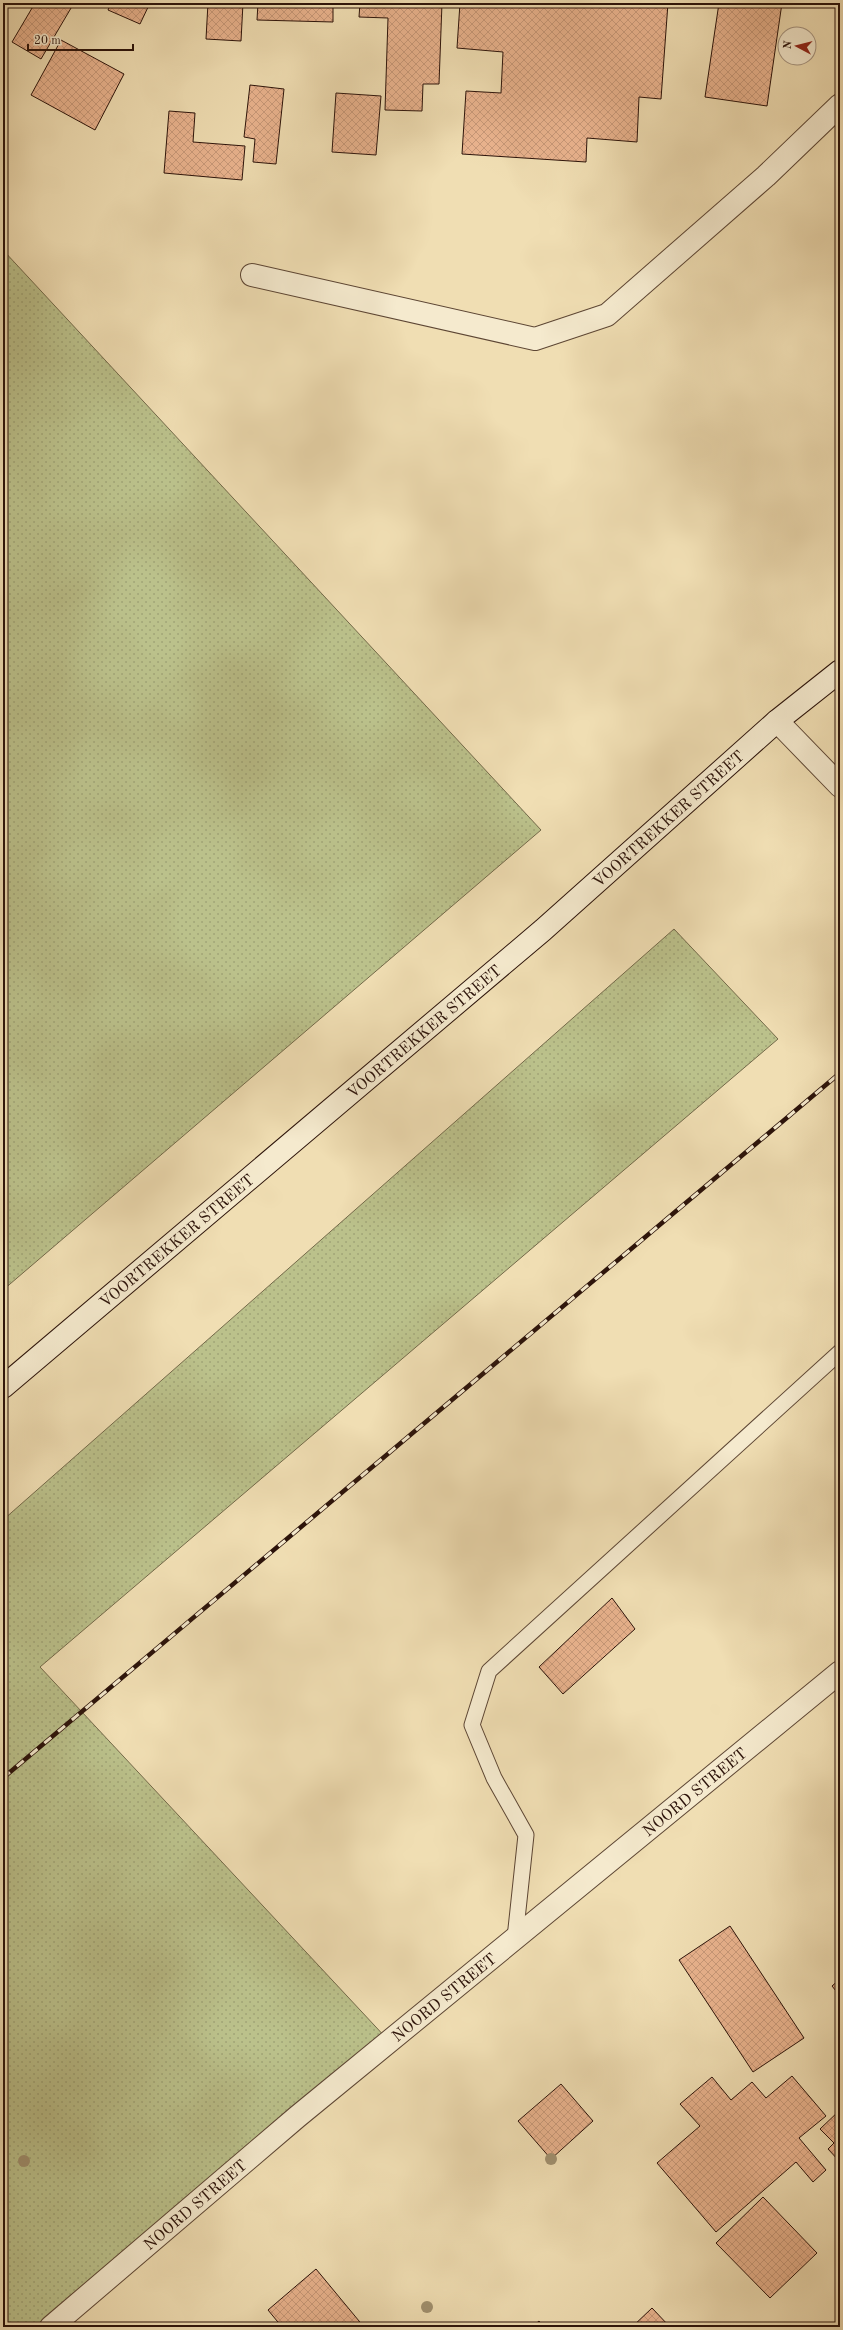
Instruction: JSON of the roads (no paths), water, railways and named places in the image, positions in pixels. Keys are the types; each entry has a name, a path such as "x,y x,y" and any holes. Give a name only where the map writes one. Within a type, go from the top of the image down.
{"street":[{"path":"252,275 535,339 607,314 766,176 840,105"},
{"name":"VOORTREKKER STREET","path":"3,1388 543,930 777,721 840,671"},
{"path":"777,721 840,786"},
{"name":"NOORD STREET","path":"51,2327 297,2116 840,1672"}],"lane":[{"path":"515,1938 526,1834 494,1778 472,1725 489,1671 840,1352"}],"railway":[{"path":"3,1778 840,1073"}]}
